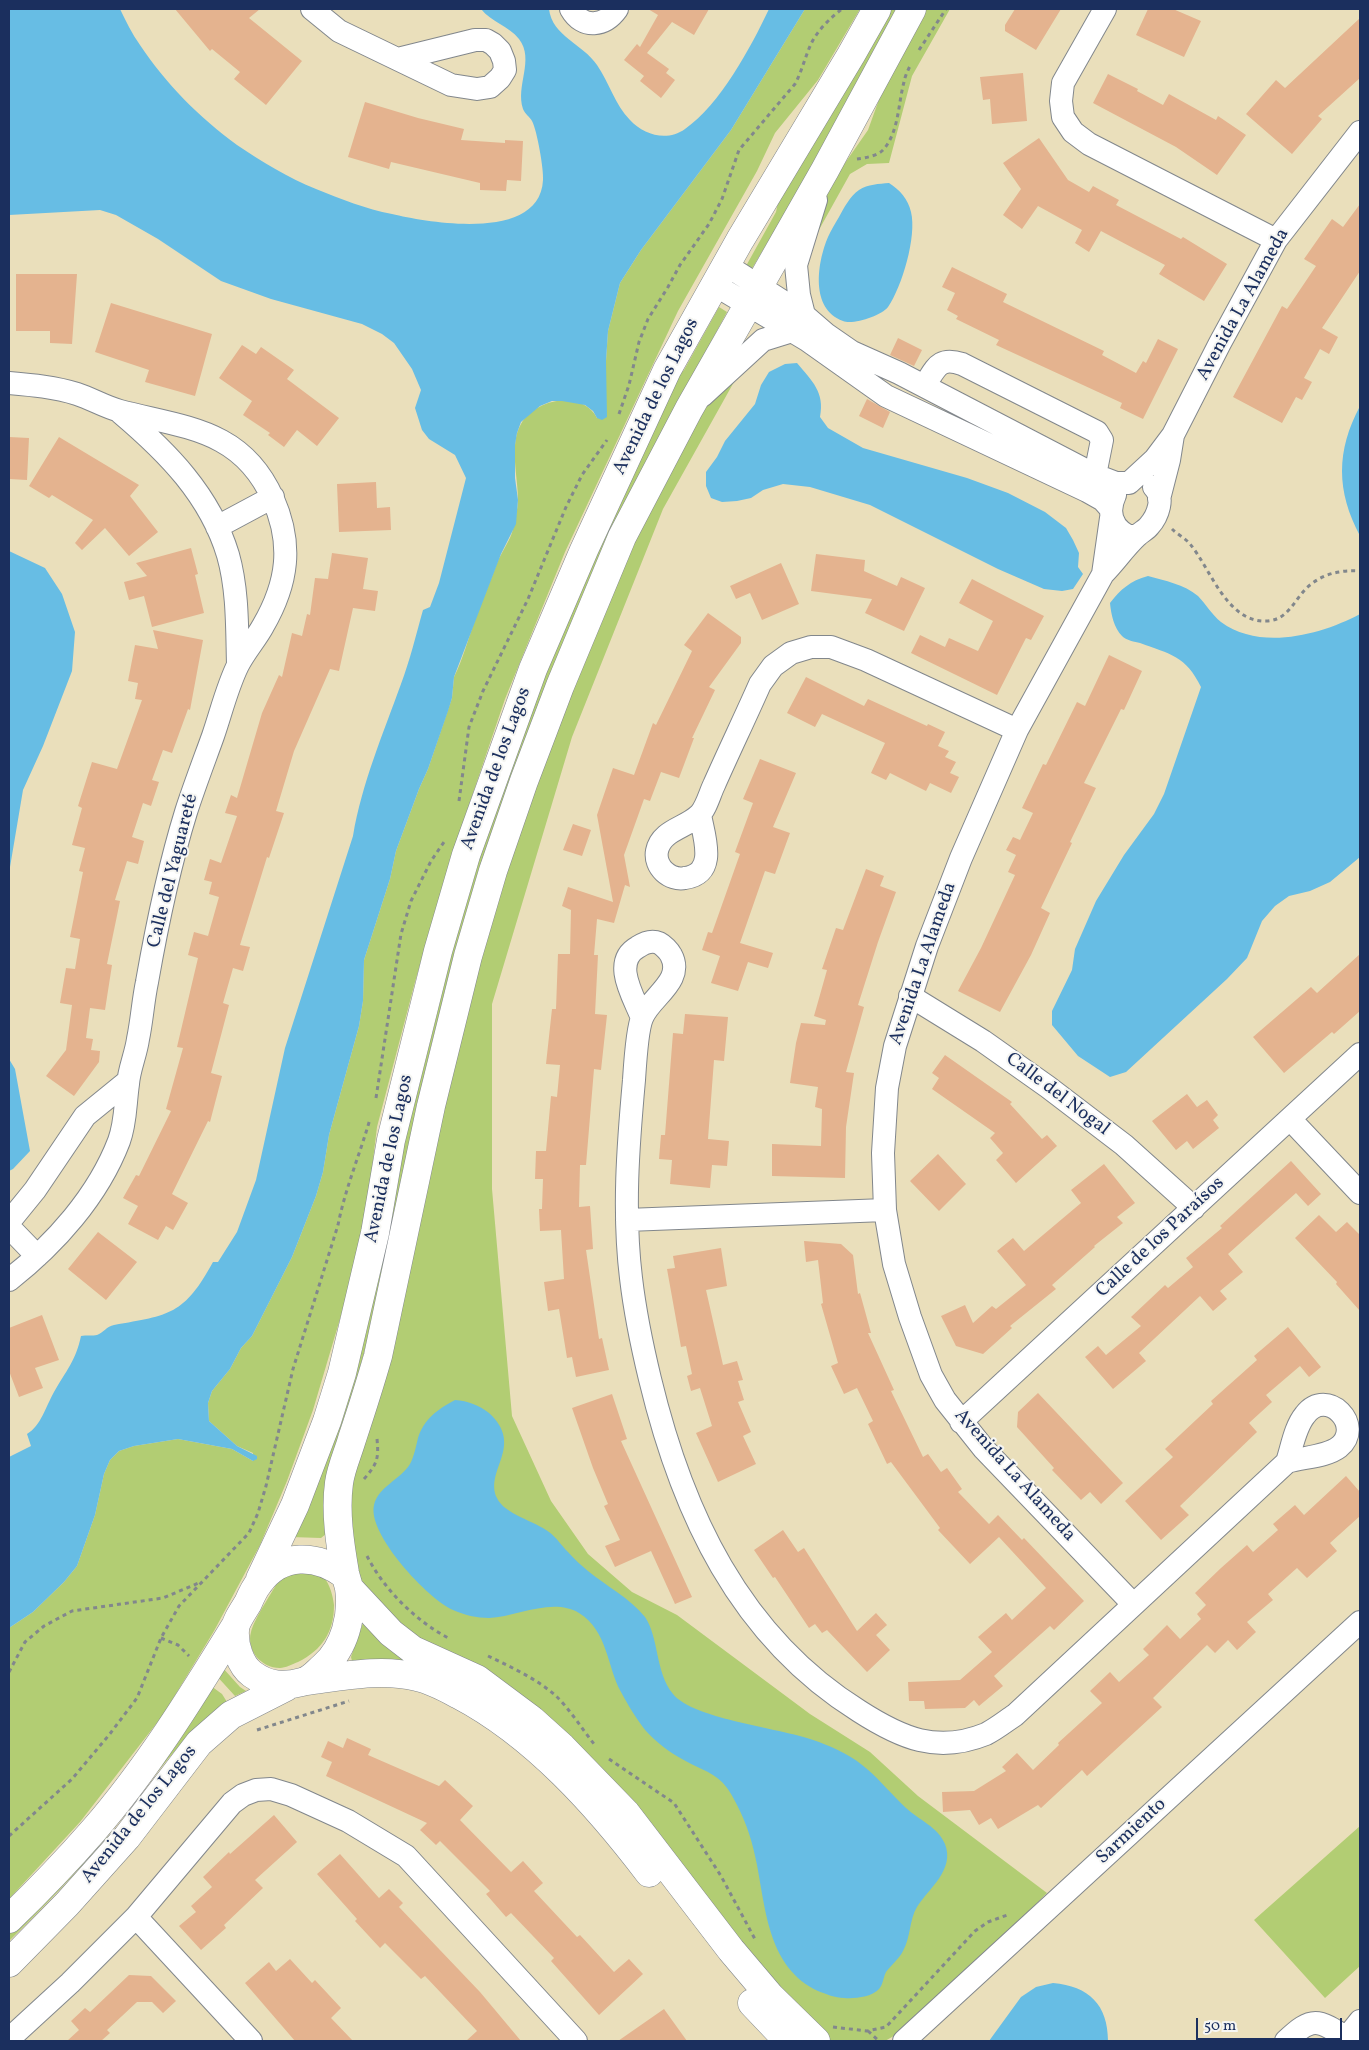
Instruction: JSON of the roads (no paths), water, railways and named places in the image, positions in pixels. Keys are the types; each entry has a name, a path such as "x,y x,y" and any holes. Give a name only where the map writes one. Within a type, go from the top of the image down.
{"street":[{"path":"312,9 339,30 398,58"},
{"path":"571,9 574,14 584,21 594,24 604,21 617,9"},
{"name":"Avenida de los Lagos","path":"258,1584 295,1505 328,1421 342,1373 375,1233 391,1140 438,950 469,846 534,669 584,550 667,370 876,9"},
{"name":"Avenida de los Lagos","path":"347,1581 337,1501 339,1479 378,1356 431,1106 471,947 493,872 521,790 560,686 622,537 689,409 825,170 912,9"},
{"path":"1105,9 1063,84 1061,101 1063,117 1073,132 1089,144 1276,240"},
{"name":"Avenida La Alameda","path":"1129,483 1155,459 1173,435 1276,240 1360,132"},
{"path":"798,323 796,265 825,170"},
{"path":"689,409 763,340 798,323 826,334 852,352 924,386 1095,475 1116,483 1142,482 1151,485 1156,489 1157,508 1148,527 1137,536 1128,536 1121,533 1115,526 1103,500 886,396 798,323 721,275"},
{"path":"924,386 942,363 950,360 962,364 1096,432 1102,440 1095,475"},
{"name":"Calle del Yaguareté","path":"9,383 42,386 76,394 117,410 202,431 220,440 248,459 258,471 273,497 286,540 281,589 264,624 238,665 186,814 161,909 146,983 138,1040 128,1081 124,1126 114,1151 95,1188 71,1220 37,1256 9,1280"},
{"name":"Calle del Yaguareté","path":"117,410 156,443 183,472 217,527 228,555 231,573 236,615 238,665"},
{"name":"Avenida La Alameda","path":"1157,508 1173,435"},
{"path":"1110,513 1114,496 1129,483"},
{"path":"217,527 273,497"},
{"name":"Avenida La Alameda","path":"1103,574 1110,513"},
{"name":"Avenida La Alameda","path":"1133,1604 984,1449 944,1400 931,1375 910,1317 894,1264 885,1210 884,1153 887,1088 895,1046 910,996 961,858 1017,730 1103,574 1137,536"},
{"path":"700,815 760,684 773,666 791,653 811,647 832,647 866,660 1017,730"},
{"name":"Calle del Nogal","path":"910,996 983,1040 1048,1086 1124,1145 1194,1208"},
{"path":"642,1018 627,1157 627,1220 631,1278 639,1331 655,1400 674,1463 696,1520 722,1570 750,1612 810,1676 840,1699 894,1732 919,1741 943,1744 964,1741 989,1733 1015,1715 1287,1462"},
{"name":"Calle de los Paraísos","path":"961,1422 1360,1054"},
{"path":"9,1222 34,1190 85,1116 128,1081"},
{"path":"1290,1119 1360,1193"},
{"path":"627,1220 885,1210"},
{"path":"9,1227 37,1256"},
{"path":"788,2041 725,1972 609,1824 569,1781 510,1726 485,1709 448,1689 418,1677 384,1672 355,1674 297,1684 265,1682 251,1674 242,1662 234,1628 258,1584 270,1571 282,1563 296,1559 315,1560 332,1566 391,1633 408,1646 477,1679 532,1720 562,1747 626,1813 731,1950 763,1988 823,2034"},
{"path":"297,1684 327,1664 339,1647 346,1630 350,1610 347,1581"},
{"name":"Sarmiento","path":"904,2041 1360,1622"},
{"name":"Avenida de los Lagos","path":"9,1919 42,1887 94,1830 190,1701 234,1628"},
{"name":"Avenida de los Lagos","path":"9,1962 67,1904 127,1837 199,1743 231,1715 297,1684"},
{"path":"9,2039 70,1983 136,1916 232,1803 243,1795 256,1790 271,1788 348,1821 406,1856 576,2041"},
{"path":"136,1916 251,2041"},
{"path":"1286,2041 1299,2029 1312,2023 1325,2024 1350,2033"}],"water":[{"path":"9,9 120,9 134,36 150,59 184,99 223,135 266,163 316,189 373,209 409,218 456,224 481,224 504,220 523,213 537,200 543,175 536,133 532,121 523,109 521,100 525,64 523,47 515,35 481,9 549,9 551,18 562,33 584,51 597,65 620,107 630,120 642,130 663,136 678,133 685,129 698,119 722,91 744,57 769,9 805,9 731,130 641,250 620,283 608,331 606,361 607,417 602,420 597,418 593,411 585,405 552,401 540,406 521,422 515,445 515,478 518,500 516,524 501,554 454,677 452,698 448,711 396,851 390,879 364,960 363,1001 359,1026 329,1135 323,1172 316,1196 292,1257 252,1336 241,1348 230,1369 212,1391 208,1403 209,1421 237,1446 257,1456 257,1459 253,1461 232,1449 178,1439 134,1446 119,1451 110,1460 104,1474 95,1515 77,1566 64,1582 33,1612 9,1628 9,1457 31,1446 27,1434 36,1426 43,1415 73,1359 81,1336 97,1335 112,1326 162,1315 174,1310 193,1293 213,1262 218,1262 237,1232 256,1180 285,1048 353,836 362,797 404,675 423,610 430,607 439,583 466,478 455,455 429,439 422,430 415,408 421,390 412,369 394,343 382,334 362,324 271,299 221,281 158,239 116,215 100,210 9,215"},
{"path":"889,183 903,195 911,212 912,234 903,274 888,307 879,314 860,321 843,321 832,315 825,306 821,296 819,272 824,248 830,232 850,199 856,193 870,185"},
{"path":"797,363 816,387 821,401 820,417 828,428 863,448 967,478 1008,493 1045,512 1066,528 1079,553 1078,567 1083,574 1073,589 1062,591 1044,589 998,569 870,505 810,487 783,484 763,490 751,498 737,501 722,502 711,498 706,486 706,472 717,457 725,441 755,404 761,385 769,372 785,364"},
{"path":"1360,406 1360,536 1346,503 1342,471 1346,439"},
{"path":"9,551 45,568 62,594 75,632 72,671 43,746 23,790 9,873"},
{"path":"1148,576 1174,583 1193,592 1221,622 1237,631 1254,636 1290,637 1327,628 1360,614 1360,857 1330,882 1310,891 1289,896 1275,906 1262,921 1247,958 1227,979 1126,1072 1110,1077 1078,1056 1052,1025 1052,1011 1072,970 1075,949 1096,901 1124,855 1154,814 1164,794 1201,687 1183,662 1160,650 1126,639 1115,625 1110,603 1126,586"},
{"path":"9,1059 15,1069 30,1151 9,1171"},
{"path":"455,1400 469,1402 489,1413 499,1425 504,1436 504,1447 494,1488 501,1504 506,1509 549,1532 595,1577 639,1610 645,1617 653,1634 663,1676 673,1694 684,1703 719,1717 804,1737 844,1753 867,1769 911,1813 933,1828 942,1838 947,1853 947,1862 944,1870 914,1912 903,1951 886,1972 881,1986 876,1992 858,1998 834,1997 818,1991 802,1981 789,1968 772,1937 752,1842 744,1819 732,1796 718,1778 672,1753 646,1731 621,1692 606,1650 596,1629 589,1621 579,1613 557,1607 546,1607 489,1618 475,1617 457,1612 442,1604 415,1580 389,1548 374,1517 376,1499 410,1464 424,1425 437,1411"},
{"path":"1053,1983 1077,1988 1094,2000 1104,2017 1108,2041 989,2041 1021,1997 1036,1987"}]}
